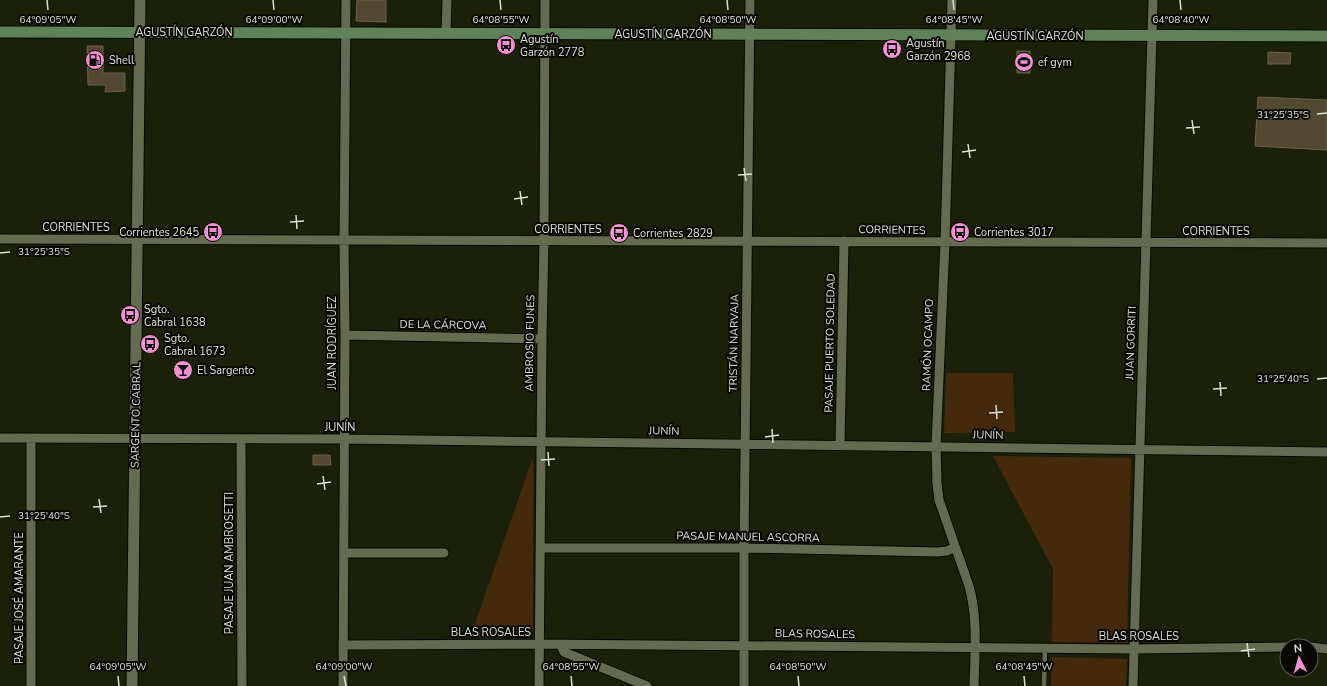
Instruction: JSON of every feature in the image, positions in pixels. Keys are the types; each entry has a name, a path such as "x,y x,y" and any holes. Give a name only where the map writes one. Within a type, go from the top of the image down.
{"main road":[{"name":"AGUSTÍN GARZÓN","path":"0,32 140,31 544,34 1327,36"}],"street":[{"name":"SARGENTO CABRAL","path":"132,686 140,0"},
{"name":"JUAN RODRÍGUEZ","path":"343,686 346,0"},
{"path":"446,33 447,0"},
{"name":"AMBROSIO FUNES","path":"539,686 545,0"},
{"name":"TRISTÁN NARVAJA","path":"744,686 744,548 750,0"},
{"name":"RAMÓN OCAMPO","path":"952,0 945,242 936,446 937,494 973,598 975,647 974,686"},
{"name":"JUAN GORRITI","path":"1133,686 1153,0"},
{"name":"CORRIENTES","path":"0,239 1327,243"},
{"name":"PASAJE PUERTO SOLEDAD","path":"840,445 844,241"},
{"name":"DE LA CÁRCOVA","path":"344,335 542,340"},
{"name":"JUNÍN","path":"0,438 540,441 1327,452"},
{"name":"PASAJE JOSÉ AMARANTE","path":"31,438 31,686"},
{"name":"PASAJE JUAN AMBROSETTI","path":"241,439 242,686"},
{"name":"PASAJE MANUEL ASCORRA","path":"540,548 744,548 938,552 947,551 955,547"},
{"path":"344,553 444,553"},
{"path":"560,644 564,652 647,686"},
{"name":"BLAS ROSALES","path":"343,645 560,644 1045,648 1279,647"}],"lane":[{"path":"1044,686 1045,648"}],"shaded area":[{"path":"946,373 1013,373 1015,432 944,433"},
{"path":"993,456 1131,458 1127,643 1052,642 1053,569"},
{"path":"533,457 533,632 528,636 471,635"},
{"path":"1052,657 1127,659 1126,686 1051,686"}],"building":[{"path":"357,0 386,0 386,22 356,21"},
{"name":"Shell","path":"87,46 103,46 103,73 125,73 125,91 105,92 106,85 88,85"},
{"name":"ef gym","path":"1017,51 1030,51 1030,73 1017,73"},
{"path":"1268,52 1291,53 1290,64 1268,64"},
{"path":"1258,97 1327,100 1327,150 1255,146"},
{"path":"313,455 330,455 331,465 313,465"}],"place":[{"name":"Agustín Garzón 2778","path":"506,45"},
{"name":"Agustín Garzón 2968","path":"892,49"},
{"name":"Shell","path":"95,60"},
{"name":"ef gym","path":"1024,62"},
{"name":"Corrientes 2645","path":"213,232"},
{"name":"Corrientes 3017","path":"960,232"},
{"name":"Corrientes 2829","path":"619,233"},
{"name":"Sgto. Cabral 1638","path":"130,315"},
{"name":"Sgto. Cabral 1673","path":"150,344"},
{"name":"El Sargento","path":"183,370"}]}
